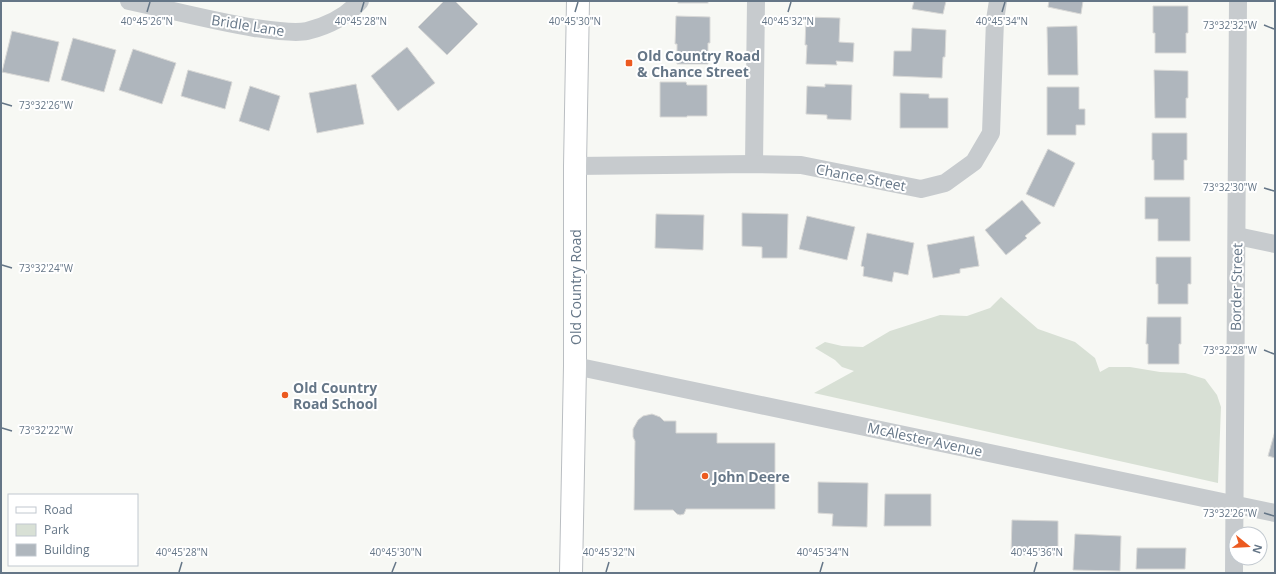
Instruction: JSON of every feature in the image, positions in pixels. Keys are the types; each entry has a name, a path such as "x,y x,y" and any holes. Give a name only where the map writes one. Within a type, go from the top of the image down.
{"main road":[{"name":"Old Country Road","path":"571,573 575,366 575,166 578,1"}],"street":[{"name":"Bridle Lane","path":"129,1 236,25 274,31 306,31 334,21 353,9 360,1"},
{"path":"754,164 756,1"},
{"name":"Chance Street","path":"575,166 754,164 802,165 921,189 945,183 974,162 991,133 995,20 998,1"},
{"name":"Border Street","path":"1234,573 1238,1"},
{"path":"1237,236 1275,244"},
{"name":"McAlester Avenue","path":"575,366 1275,513"}],"green space":[{"path":"1001,297 1038,329 1075,342 1095,358 1100,372 1109,367 1130,367 1160,372 1185,373 1205,379 1217,395 1221,407 1218,483 814,393 854,371 842,367 835,360 815,348 825,342 842,346 863,347 890,331 940,315 967,316 990,308"}],"building":[{"path":"444,1 455,1 478,24 447,55 418,27"},
{"path":"678,1 708,1 708,3 678,3"},
{"path":"914,1 946,1 943,14 912,9"},
{"path":"1049,1 1083,1 1081,14 1048,7"},
{"path":"1153,6 1188,6 1186,53 1155,53"},
{"path":"676,16 710,17 708,64 677,64 677,44 675,44"},
{"path":"806,17 840,18 839,42 854,43 853,62 836,61 837,65 806,64"},
{"path":"1077,26 1078,75 1048,75 1047,27"},
{"path":"912,28 946,30 945,57 943,57 942,78 893,76 894,51 911,51"},
{"path":"12,31 59,42 49,82 2,72"},
{"path":"73,38 116,50 104,92 61,80"},
{"path":"407,47 435,83 398,111 371,76"},
{"path":"133,49 176,63 162,104 119,90"},
{"path":"188,70 232,82 225,109 181,96"},
{"path":"1154,70 1188,71 1186,118 1155,118"},
{"path":"660,82 686,82 687,85 707,85 707,116 660,117"},
{"path":"356,84 364,124 317,133 309,93"},
{"path":"825,84 852,85 851,120 827,119 827,115 806,114 807,86 825,87"},
{"path":"250,86 280,96 269,131 239,121"},
{"path":"1047,87 1079,87 1079,109 1085,109 1085,125 1076,125 1076,135 1047,135"},
{"path":"900,93 929,94 929,98 948,98 948,128 900,128"},
{"path":"1152,133 1187,133 1187,160 1184,160 1184,180 1154,180"},
{"path":"1048,149 1075,163 1054,207 1026,194"},
{"path":"1145,197 1190,197 1190,241 1158,241 1158,219 1145,219"},
{"path":"1022,200 1041,223 1025,236 1027,238 1006,255 985,230"},
{"path":"742,213 788,214 787,258 762,258 762,247 742,246"},
{"path":"656,214 704,215 703,250 655,248"},
{"path":"807,216 855,227 847,260 799,249"},
{"path":"867,233 914,243 908,275 894,272 892,282 863,276 864,267 861,266"},
{"path":"974,236 979,266 960,269 960,273 933,278 927,245"},
{"path":"1156,257 1191,257 1191,284 1188,284 1188,304 1158,304"},
{"path":"1147,317 1181,317 1179,364 1148,364 1148,344 1146,344"},
{"name":"John Deere","path":"652,414 660,417 664,421 676,421 676,433 717,433 717,443 775,443 775,509 686,509 684,514 680,515 673,510 634,510 635,441 633,437 633,429 638,420 643,416"},
{"path":"1275,431 1275,458 1268,456"},
{"path":"818,482 868,483 867,527 832,526 833,514 818,513"},
{"path":"885,494 931,494 931,526 884,526"},
{"path":"1012,520 1058,521 1058,555 1011,555"},
{"path":"1075,534 1121,536 1120,571 1073,570"},
{"path":"1137,548 1186,548 1185,569 1136,569"}],"place":[{"name":"Old Country Road & Chance Street","path":"629,63"},
{"name":"Old Country Road School","path":"285,395"},
{"name":"John Deere","path":"705,476"}]}
